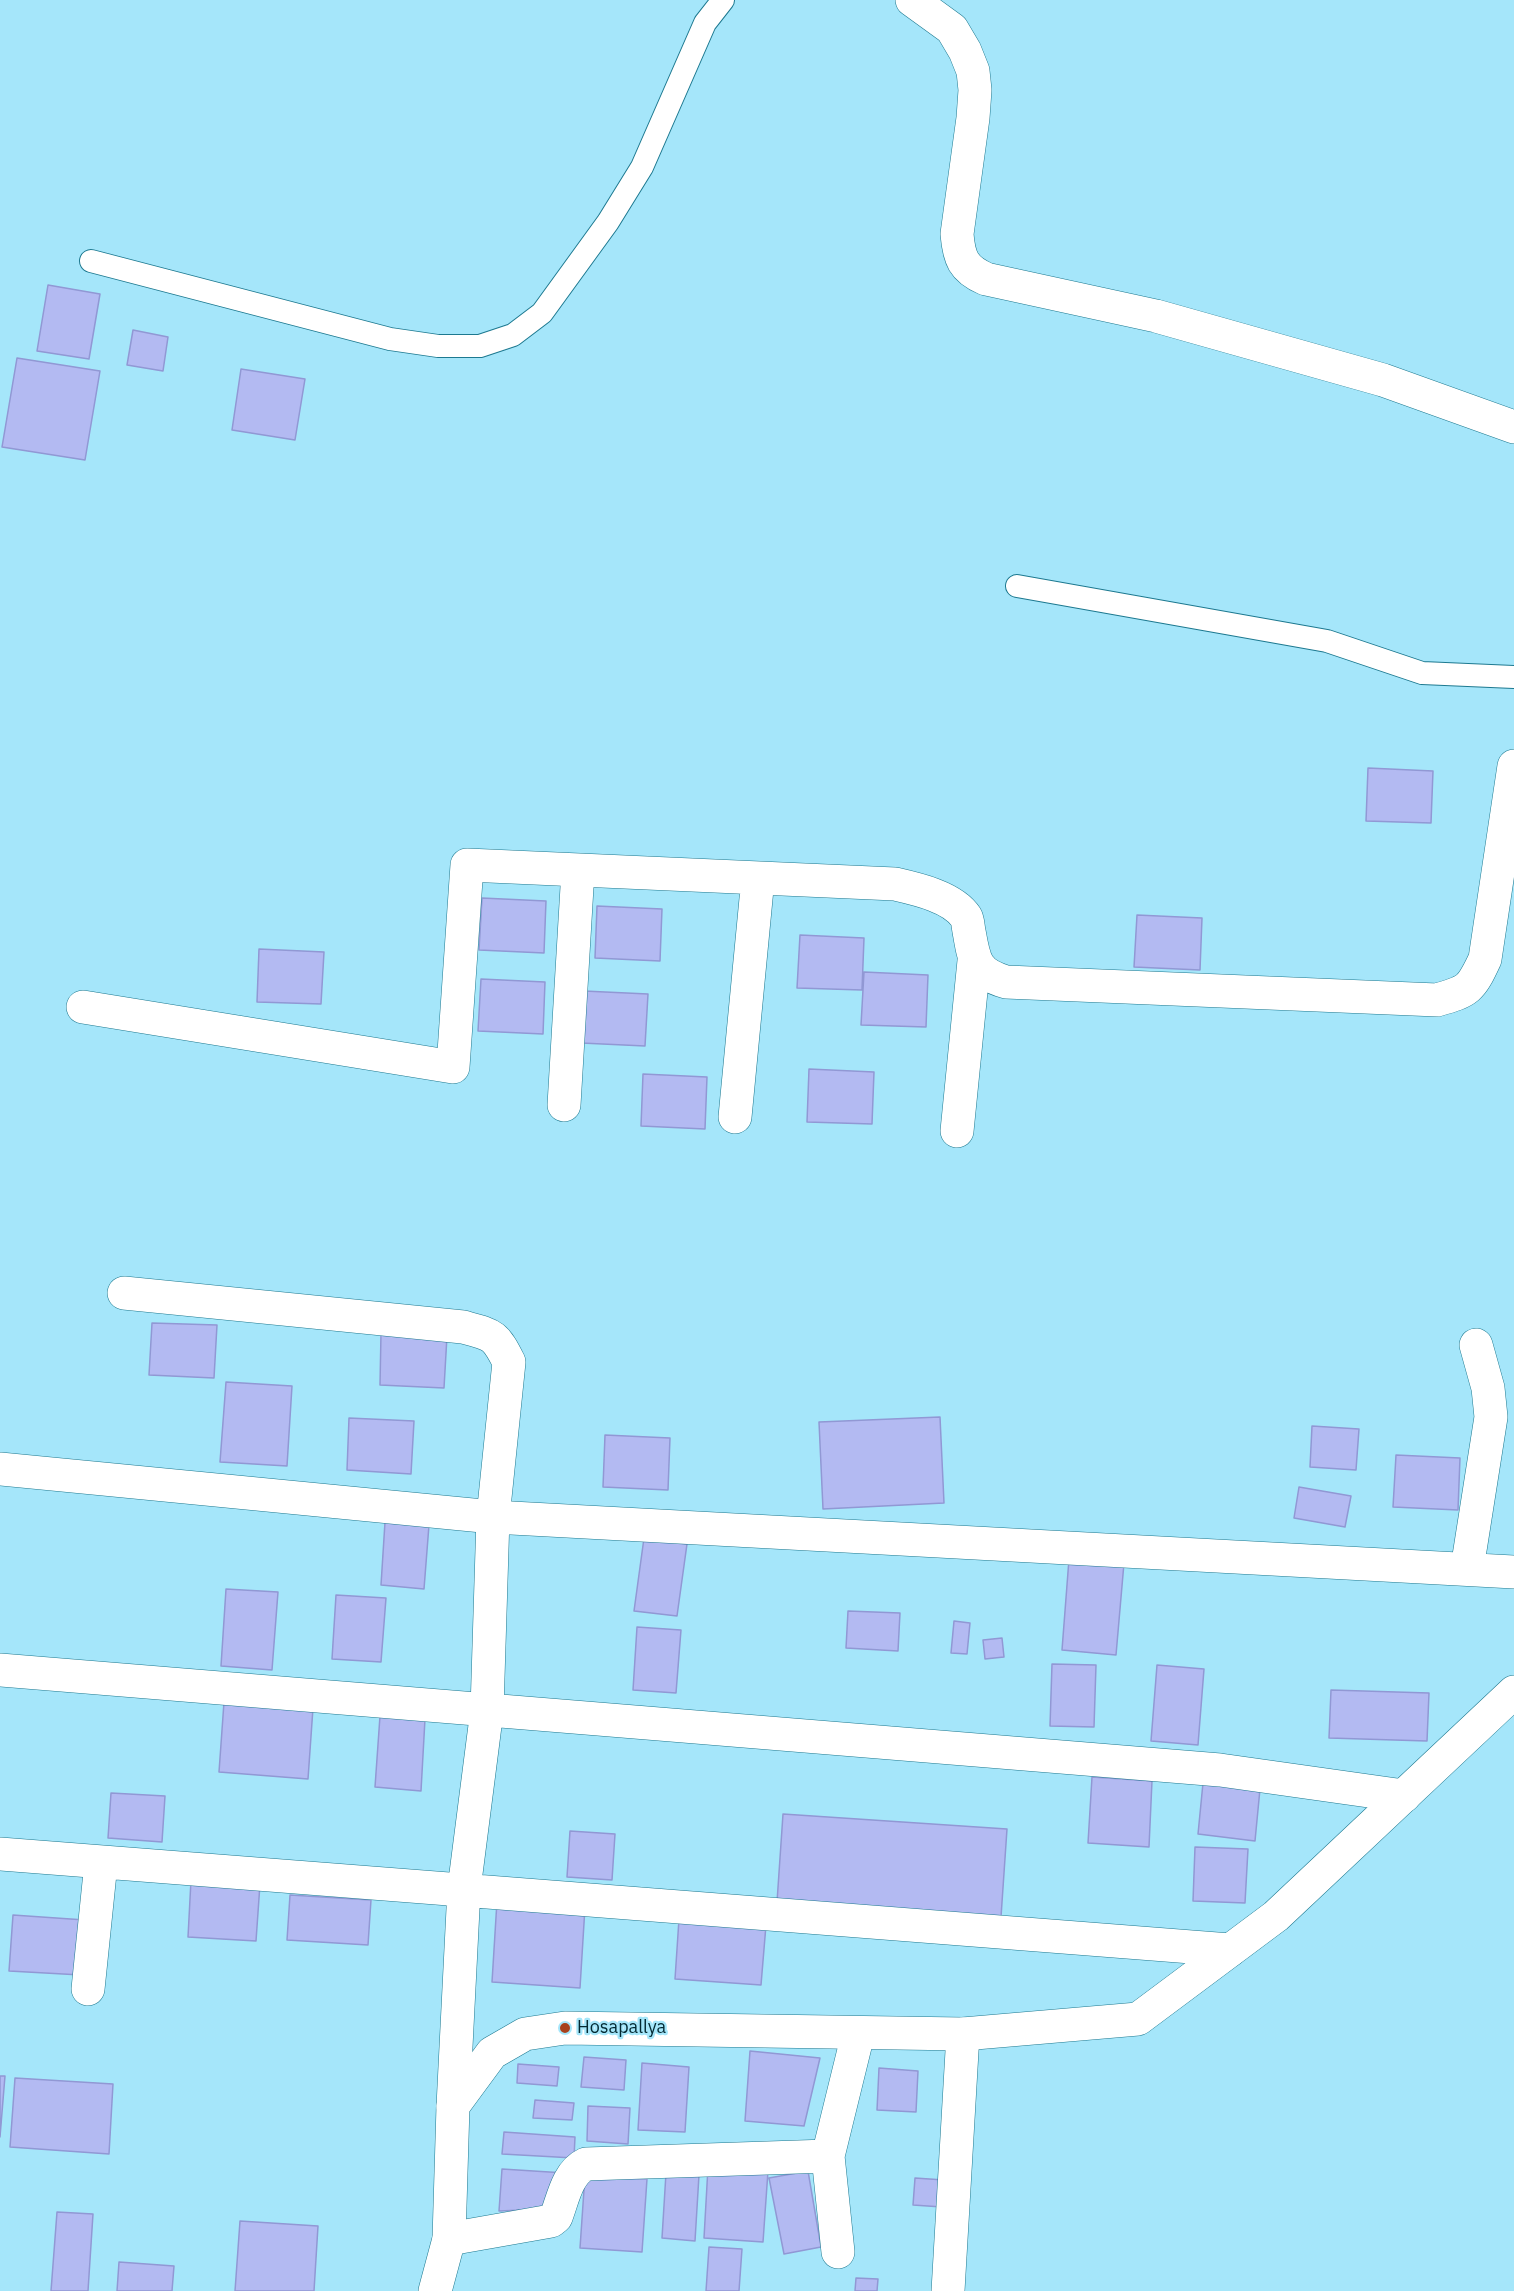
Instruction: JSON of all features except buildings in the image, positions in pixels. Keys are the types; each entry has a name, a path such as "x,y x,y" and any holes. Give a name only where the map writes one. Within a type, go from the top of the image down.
{"street":[{"path":"912,0 952,29 965,51 973,72 975,90 973,118 957,234 958,249 963,262 973,273 986,279 1156,316 1383,380 1514,427"},
{"path":"974,961 986,973 1006,982 1437,1000 1457,994 1473,984 1502,922 1514,766"},
{"path":"83,1008 453,1068 467,865 895,884 927,892 950,904 966,918 974,961 957,1131"},
{"path":"564,1105 578,870"},
{"path":"735,1117 758,878"},
{"path":"124,1293 463,1327 490,1335 499,1342 508,1362 493,1516 488,1710 464,1889 449,2239 435,2291"},
{"path":"1467,1569 1491,1417 1488,1388 1476,1345"},
{"path":"0,1469 493,1516 1514,1572"},
{"path":"0,1670 1228,1771 1404,1796"},
{"path":"453,2106 492,2053 525,2034 565,2028 963,2034 1138,2019 1276,1916 1514,1692"},
{"path":"0,1854 1230,1950"},
{"path":"88,1989 101,1863"},
{"path":"838,2252 828,2156 858,2034"},
{"path":"948,2291 963,2034"},
{"path":"449,2239 551,2221 556,2217 572,2174 586,2164 828,2156"}],"lane":[{"path":"91,261 390,339 438,346 480,346 513,336 542,313 608,222 642,167 705,23 723,0"},
{"path":"1017,586 1327,641 1422,673 1514,677"}],"place":[{"name":"Hosapallya","path":"565,2028"}]}
